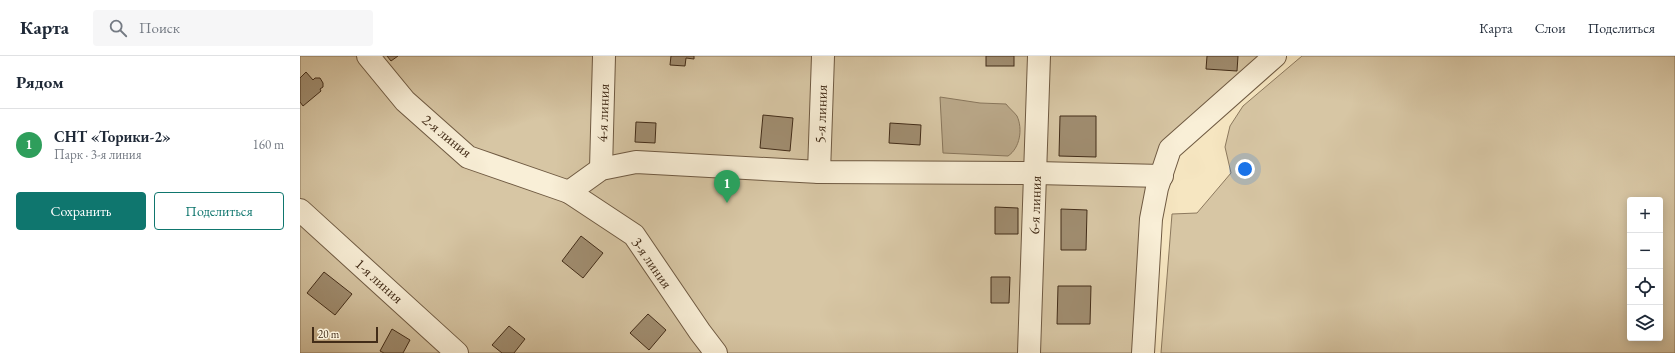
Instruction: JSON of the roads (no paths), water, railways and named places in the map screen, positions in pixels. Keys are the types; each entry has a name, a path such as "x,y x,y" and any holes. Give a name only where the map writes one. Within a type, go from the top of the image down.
{"street":[{"name":"2-я линия","path":"368,56 405,101 468,156 570,192"},
{"name":"4-я линия","path":"601,169 604,56"},
{"name":"5-я линия","path":"819,172 823,56"},
{"name":"6-я линия","path":"1029,353 1039,56"},
{"path":"1143,353 1151,219 1157,188 1170,149 1275,56"},
{"path":"570,192 601,169 636,162 819,172 1036,173 1162,176"},
{"name":"3-я линия","path":"570,192 634,235 716,353"},
{"name":"1-я линия","path":"300,210 457,353"}],"place":[{"name":"СНТ «Торики-2»","path":"727,203"}]}
